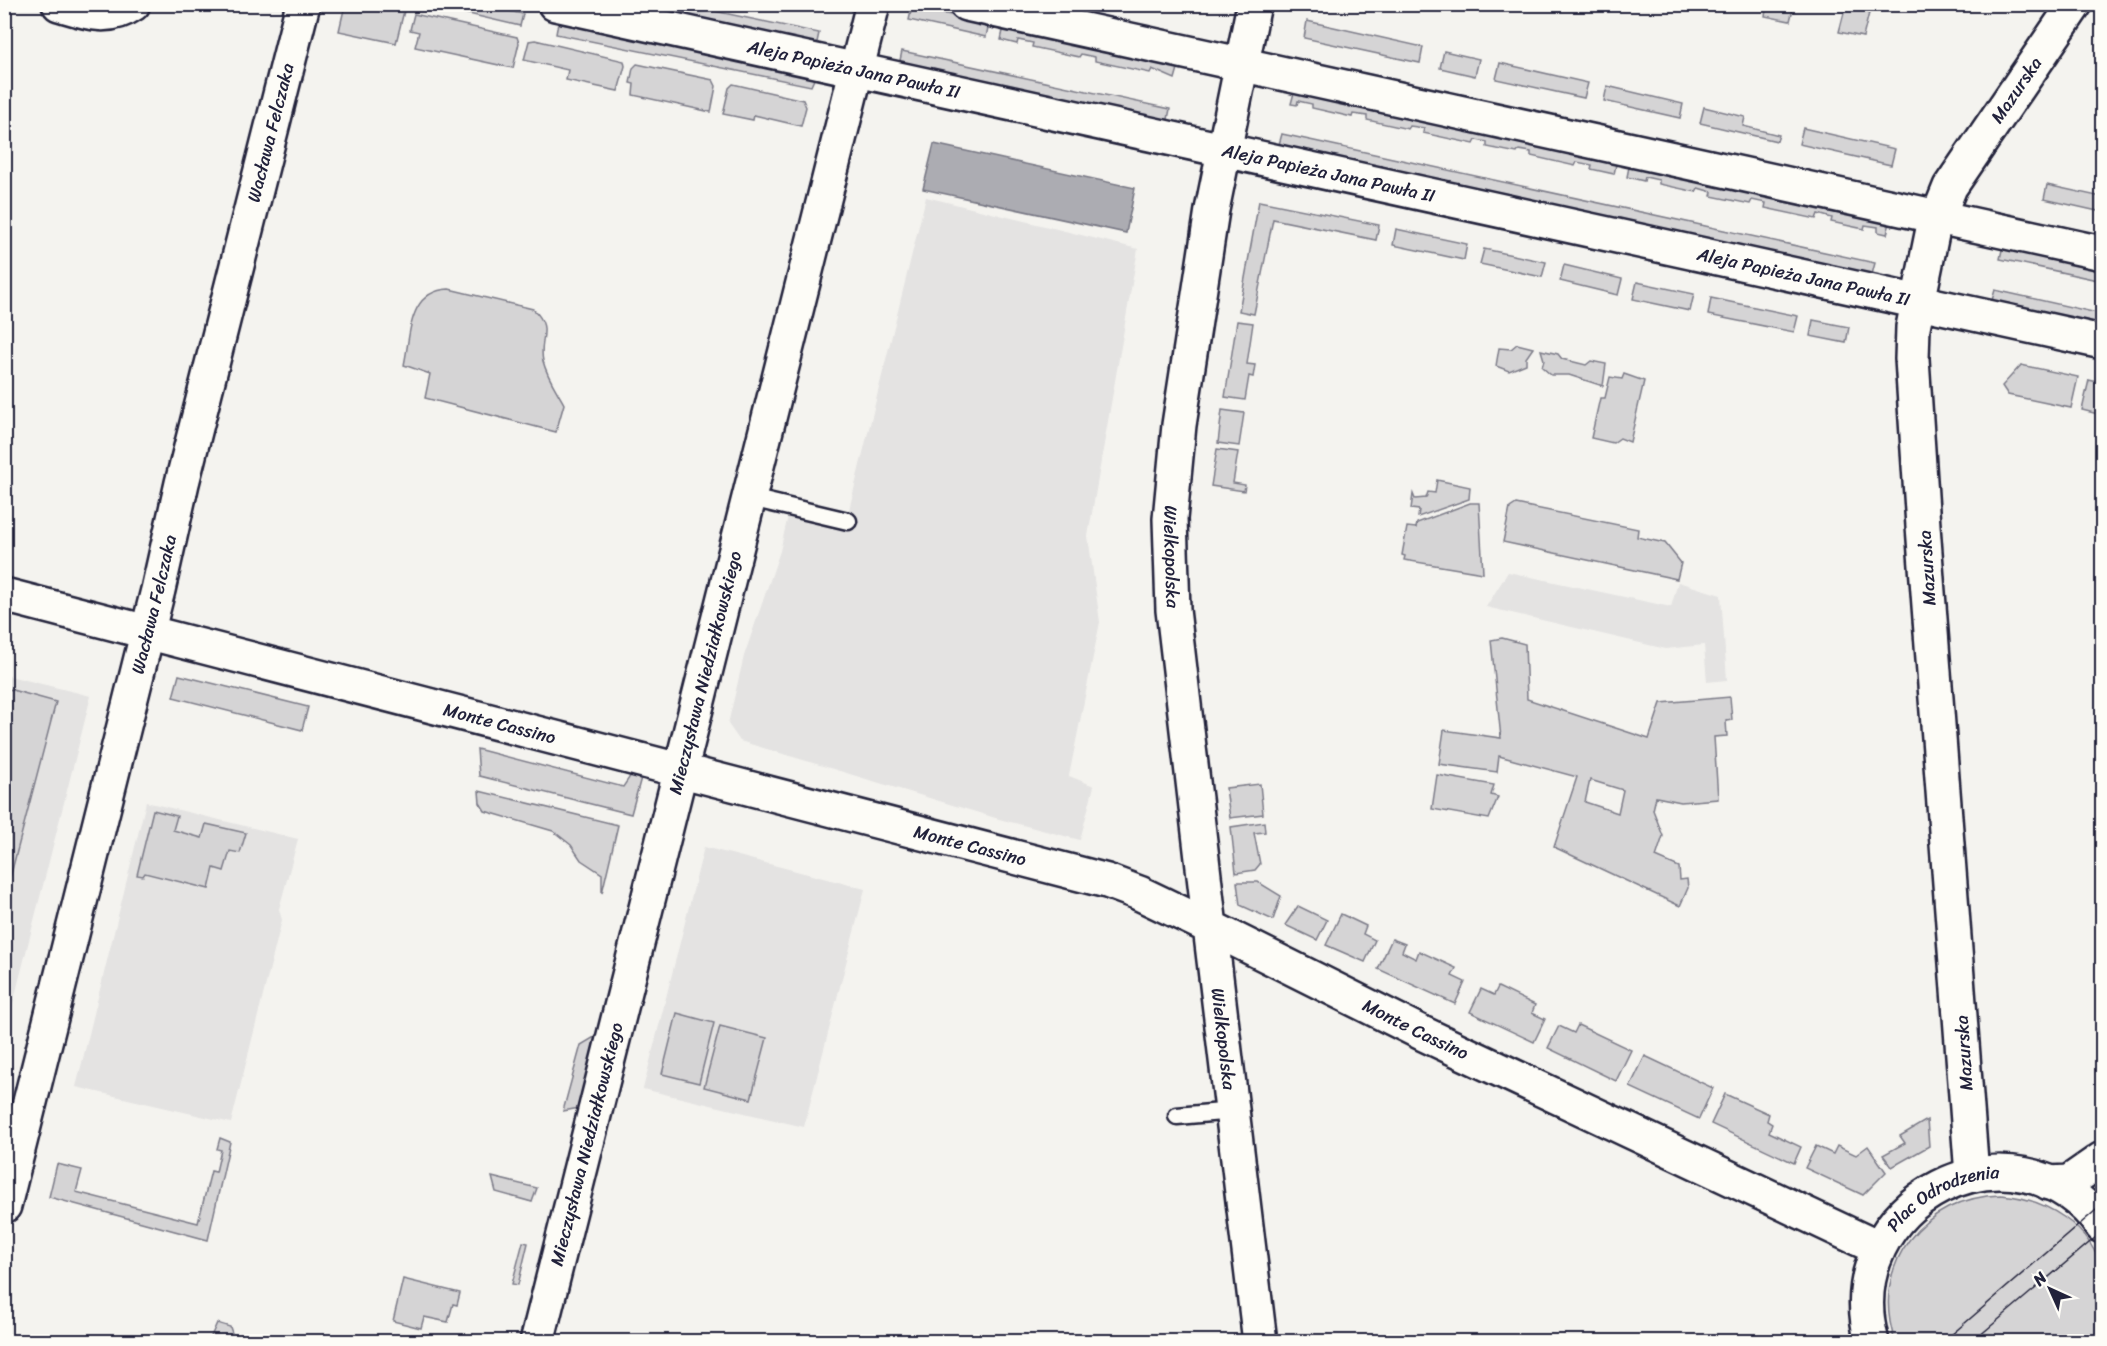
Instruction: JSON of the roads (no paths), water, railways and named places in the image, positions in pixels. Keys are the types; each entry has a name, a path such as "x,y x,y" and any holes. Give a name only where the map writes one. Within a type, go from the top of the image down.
{"street":[{"path":"59,4 105,15 115,14 133,4"},
{"name":"Wacława Felczaka","path":"4,1206 303,4"},
{"name":"Aleja Papieża Jana Pawła II","path":"555,4 2103,342"},
{"name":"Mieczysława Niedziałkowskiego","path":"537,1341 680,770 751,498 873,4"},
{"path":"966,4 2103,252"},
{"name":"Wielkopolska","path":"1254,4 1223,150 1178,436 1169,548 1173,610 1260,1341"},
{"name":"Mazurska","path":"1972,1175 1912,359 1917,302 1937,216 1958,173 2075,4"},
{"name":"Monte Cassino","path":"4,595 1107,881 1139,893 1424,1034 1878,1248"},
{"path":"2049,1183 2069,1182 2103,1159"},
{"name":"Plac Odrodzenia","path":"1868,1336 1866,1291 1878,1248 1899,1217 1923,1195 1945,1183 1972,1175 2001,1172 2025,1175 2049,1183 2077,1200 2103,1226"}],"lane":[{"path":"751,498 848,521"},
{"name":"Wielkopolska","path":"1177,1116 1233,1111"}],"tram line":[{"path":"1943,1342 2102,1205"},
{"path":"1972,1342 2102,1232"}]}
